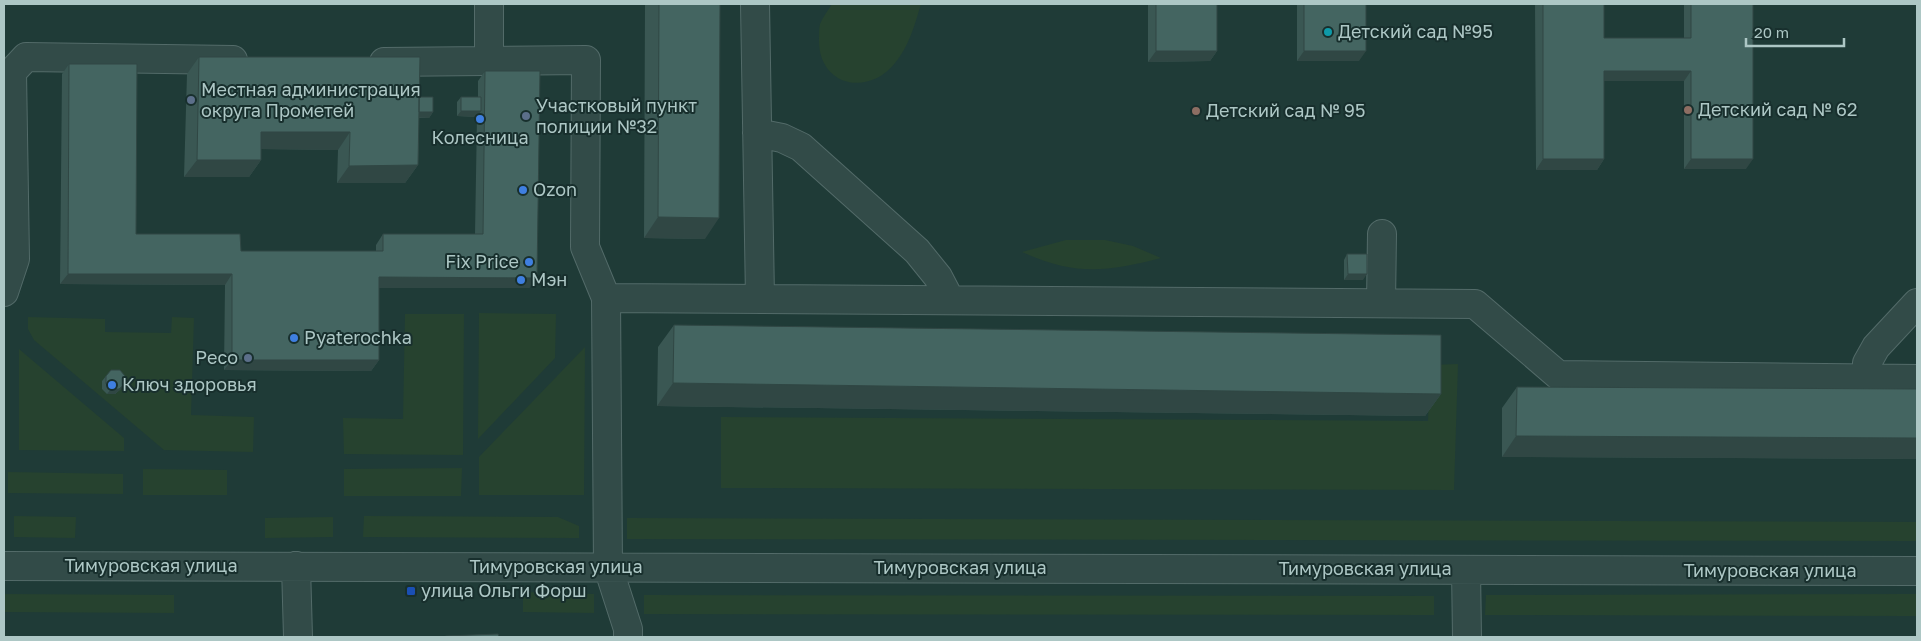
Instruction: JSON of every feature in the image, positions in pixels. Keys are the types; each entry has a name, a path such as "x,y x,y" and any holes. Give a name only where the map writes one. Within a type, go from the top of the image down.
{"street":[{"path":"489,4 489,61"},
{"path":"755,4 760,298"},
{"path":"4,292 15,259 12,72 26,57 256,61"},
{"path":"362,62 586,60 585,247 606,298 608,567 628,628 628,637"},
{"path":"757,133 782,138 801,147 917,251 938,276 950,300"},
{"path":"1381,303 1382,234"},
{"path":"606,298 1475,304 1558,375 1917,379"},
{"path":"1866,378 1868,363 1876,348 1917,303"},
{"name":"Тимуровская улица","path":"4,566 1917,571"},
{"path":"296,566 298,637"},
{"path":"1466,570 1467,637"}],"green space":[{"path":"832,4 921,4 908,42 895,63 884,74 872,80 859,83 846,81 835,76 827,67 821,55 820,24"},
{"path":"1066,240 1105,240 1133,246 1161,258 1107,269 1091,269 1058,265 1022,252"},
{"path":"479,313 556,314 555,358 478,439"},
{"path":"405,314 464,314 463,455 344,454 343,418 403,419"},
{"path":"28,317 105,319 105,332 171,333 172,317 194,318 191,415 254,417 253,452 164,450 34,340 28,329"},
{"path":"585,347 584,495 479,495 479,457"},
{"path":"19,349 124,438 124,451 19,450"},
{"path":"1458,364 1454,490 721,488 721,417 1428,421 1430,365"},
{"path":"462,468 461,496 344,496 344,469"},
{"path":"143,469 227,470 227,495 143,495"},
{"path":"8,472 123,474 123,494 8,493"},
{"path":"14,516 76,517 75,538 14,537"},
{"path":"364,516 558,517 579,526 579,538 363,537"},
{"path":"333,517 333,537 265,538 265,518"},
{"path":"627,518 1917,522 1917,541 627,539"},
{"path":"523,592 594,594 594,613 523,612"},
{"path":"4,594 174,595 174,613 4,612"},
{"path":"1917,594 1917,616 1485,615 1486,595"},
{"path":"644,595 1434,596 1434,615 644,614"}],"building":[{"path":"659,4 720,4 719,218 658,217"},
{"path":"1156,4 1217,4 1217,51 1156,51"},
{"name":"Детский сад №95","path":"1304,4 1366,4 1366,51 1304,51"},
{"path":"1543,4 1604,4 1604,38 1691,38 1691,4 1753,4 1753,159 1691,159 1691,71 1604,71 1604,159 1543,159"},
{"path":"199,57 420,57 418,165 349,166 350,132 261,132 261,160 197,160"},
{"path":"69,64 137,64 136,234 240,234 241,251 383,251 383,234 483,234 485,71 540,71 537,278 379,277 379,360 232,360 232,274 68,274"},
{"path":"419,97 433,97 433,112 419,112"},
{"path":"461,97 481,97 481,111 461,111"},
{"path":"1347,254 1367,254 1367,274 1348,274"},
{"path":"674,325 1441,335 1441,394 673,383"},
{"path":"111,370 120,370 125,376 125,384 119,389 111,389 106,384 106,376"},
{"path":"1517,387 1917,389 1917,438 1516,436"},
{"path":"498,634 499,637 444,637 446,636"}],"place":[{"name":"Детский сад №95","path":"1328,32"},
{"name":"Местная администрация округа Прометей","path":"191,100"},
{"name":"Детский сад № 62","path":"1688,110"},
{"name":"Детский сад № 95","path":"1196,111"},
{"name":"Участковый пункт полиции №32","path":"526,116"},
{"name":"Колесница","path":"480,119"},
{"name":"Ozon","path":"523,190"},
{"name":"Fix Price","path":"529,262"},
{"name":"Мэн","path":"521,280"},
{"name":"Pyaterochka","path":"294,338"},
{"name":"Ресо","path":"248,358"},
{"name":"Ключ здоровья","path":"112,385"},
{"name":"улица Ольги Форш","path":"411,591"}]}
